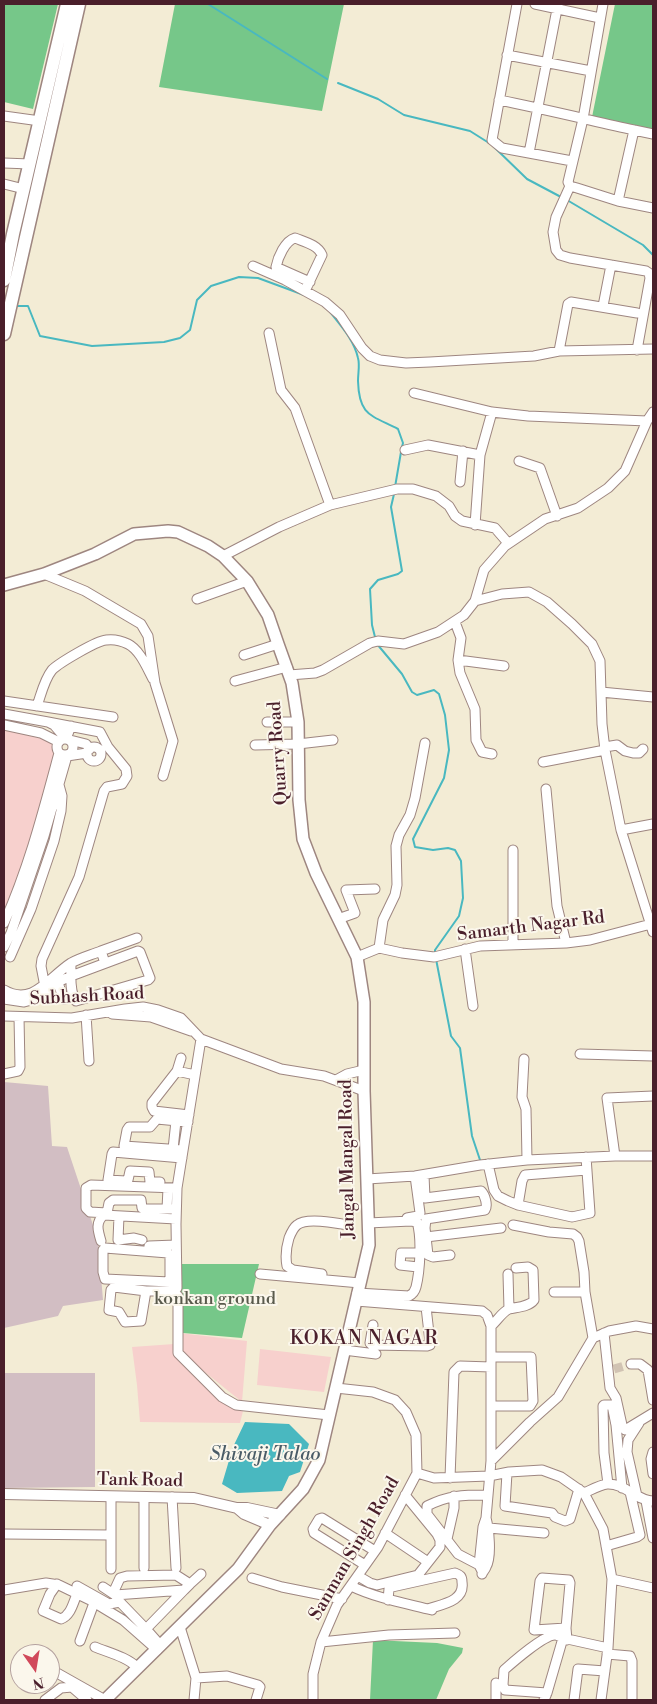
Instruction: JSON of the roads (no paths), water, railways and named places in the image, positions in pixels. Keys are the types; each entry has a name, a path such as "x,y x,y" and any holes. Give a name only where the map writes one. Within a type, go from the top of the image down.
{"main road":[{"path":"4,276 8,233 24,189 67,4"},
{"path":"4,334 9,300 79,4"},
{"name":"Quarry Road","path":"4,586 44,574 95,554 134,534 168,531 178,532 208,546 223,556 247,581 268,615 288,671 298,722 299,800 303,839 316,873 357,957 364,1002 364,1070"},
{"name":"Jangal Mangal Road","path":"105,1700 238,1569 270,1525 303,1490 318,1460 369,1245 364,1070"}],"street":[{"path":"517,4 492,140 502,148 572,161"},
{"path":"535,4 557,7 600,18"},
{"path":"603,4 583,119 568,182 569,188 552,232 556,250 560,255 649,273 650,278 637,350"},
{"path":"529,153 557,7"},
{"path":"507,56 591,71"},
{"path":"499,100 538,107 653,134"},
{"path":"4,116 40,121"},
{"path":"618,201 634,130"},
{"path":"4,163 30,164"},
{"path":"4,184 24,189"},
{"path":"569,188 653,208"},
{"path":"305,291 310,282 322,252 319,248 295,238 291,239 287,242 276,267 310,282"},
{"path":"603,306 611,265"},
{"path":"253,266 325,302 340,315 362,348 370,356 380,360 406,363 534,356 558,351 653,349"},
{"path":"558,351 568,304 572,302 637,312"},
{"path":"268,333 281,390 295,408 330,505"},
{"path":"414,393 492,412 528,416 623,418 647,421"},
{"path":"475,525 480,454 492,412"},
{"path":"235,682 288,671 314,673 374,642 404,644 438,632 455,622 464,615 475,601 484,570 508,543 545,519 578,508 608,488 625,471 647,421 653,412"},
{"path":"405,450 428,445 480,454"},
{"path":"460,482 463,451"},
{"path":"519,461 540,468 557,516"},
{"path":"223,556 279,527 330,505 394,489 413,489 436,496 449,506 455,516 462,522 494,528 508,543"},
{"path":"44,574 86,591 141,624 148,636 155,683 173,741 163,776"},
{"path":"197,598 247,581"},
{"path":"475,601 502,594 529,592 547,602 592,644 600,661 602,724 621,830 650,910 652,928"},
{"path":"455,622 461,638 458,660 460,673 475,710 476,740 482,752 492,754"},
{"path":"37,706 47,677 53,669 89,646 105,640 118,640 130,644 155,683"},
{"path":"244,655 278,644"},
{"path":"458,660 504,666"},
{"path":"601,692 653,697"},
{"path":"4,701 114,717"},
{"path":"4,714 100,732 108,747 126,769 127,776 122,784 107,788 104,791 79,877 42,959 45,988"},
{"path":"48,722 54,725 65,740 74,747 70,754 63,754"},
{"path":"267,722 298,722"},
{"path":"4,725 86,744 88,751"},
{"path":"4,947 11,933 23,888 59,785 63,754 57,746 65,740 71,726"},
{"path":"255,744 298,744 333,740"},
{"path":"357,957 379,948 383,920 395,895 397,885 396,846 410,815 415,798 425,742"},
{"path":"543,762 617,745 633,753 638,753 643,749"},
{"path":"63,754 97,749 103,757"},
{"path":"41,835 63,754"},
{"path":"10,957 20,937 54,841 62,811 62,796 59,785"},
{"path":"546,789 557,906 566,943"},
{"path":"621,830 653,824"},
{"path":"41,835 54,841"},
{"path":"513,850 513,944"},
{"path":"23,888 36,894"},
{"path":"4,923 23,888"},
{"path":"338,919 355,913 346,890 375,889"},
{"name":"Samarth Nagar Rd","path":"379,948 436,957 480,946 566,943 652,928"},
{"path":"11,933 20,937"},
{"path":"4,999 24,1002 35,999 71,963 137,938"},
{"path":"466,949 472,1006"},
{"path":"101,951 105,963"},
{"path":"4,990 12,995 26,996 71,976 138,951 150,978 80,1001 76,1001 73,998 62,999 58,982"},
{"path":"71,963 73,998"},
{"name":"Subhash Road","path":"4,1016 72,1018 143,1007 158,1010 181,1018 198,1035 281,1069 324,1076 364,1091"},
{"path":"86,1015 90,1061"},
{"path":"4,1074 18,1071 20,1067 19,1017"},
{"path":"174,1282 176,1219 172,1209 174,1186 182,1154 195,1076 198,1035"},
{"path":"580,1054 653,1056"},
{"path":"181,1058 177,1071 152,1103 152,1107 154,1111 188,1118"},
{"path":"524,1059 522,1097 526,1109 527,1160"},
{"path":"336,1080 347,1074 364,1070"},
{"path":"177,1071 195,1076"},
{"path":"615,1156 608,1098 653,1096"},
{"path":"182,1154 173,1149 124,1146 129,1128 150,1127 157,1119 176,1121 188,1118"},
{"path":"173,1149 176,1121"},
{"path":"174,1186 150,1182 149,1172 146,1171 130,1170 128,1180 110,1181 108,1180 110,1158 114,1152 182,1154"},
{"path":"367,1179 420,1176 488,1164 527,1160 653,1156"},
{"path":"488,1164 494,1190 498,1196 518,1205 572,1218 590,1213 586,1157"},
{"path":"518,1205 522,1181 525,1175 587,1170"},
{"path":"368,1220 418,1216 420,1210 420,1176"},
{"path":"420,1176 425,1198 481,1191 484,1194 485,1210 426,1219 428,1255 430,1257 450,1255"},
{"path":"172,1209 144,1209 142,1208 141,1200 113,1200 109,1203 107,1212 90,1212 86,1208 86,1188 91,1184 174,1186"},
{"path":"101,1241 97,1229 100,1219 104,1215 176,1219"},
{"path":"120,1216 118,1240 134,1238 145,1243 176,1245"},
{"path":"358,1292 409,1296 413,1294 416,1288 419,1253 419,1229 417,1222 368,1220"},
{"path":"348,1224 306,1221 298,1223 292,1231 287,1246 287,1266 293,1270 324,1276 358,1292 426,1307 482,1311 488,1315 491,1326 491,1461 486,1518 483,1527 481,1570"},
{"path":"513,1225 549,1232 573,1234 577,1237 579,1240 593,1338"},
{"path":"426,1237 501,1228"},
{"path":"146,1291 141,1321 126,1322 119,1312 109,1310 108,1306 112,1288 175,1291 177,1288 168,1253 105,1248 103,1250 103,1272 105,1279 174,1282"},
{"path":"418,1267 400,1265 399,1263 401,1253 419,1253"},
{"path":"491,1326 505,1311 528,1305 534,1300 533,1270 528,1267 516,1268"},
{"path":"260,1274 324,1276"},
{"path":"508,1274 509,1309"},
{"path":"554,1292 585,1292"},
{"path":"178,1296 178,1353 222,1397 236,1405 329,1415"},
{"path":"373,1325 370,1343 372,1345 430,1345 426,1307"},
{"path":"491,1461 558,1397 593,1338 604,1333 636,1326 653,1329"},
{"path":"604,1333 611,1369 610,1388 616,1398 622,1426 625,1430 653,1413"},
{"path":"344,1350 376,1354"},
{"path":"450,1478 454,1372 460,1366 530,1357 532,1361 533,1400 530,1406 491,1406"},
{"path":"631,1364 640,1364 648,1370 653,1400"},
{"path":"336,1388 373,1392 395,1400 406,1412 416,1435 417,1473 434,1478 450,1478 542,1470 561,1477 582,1491 603,1529 612,1579 608,1651 601,1700"},
{"path":"608,1484 604,1453 603,1406 610,1404 612,1405 637,1495 653,1538"},
{"path":"606,1546 640,1535 637,1495 627,1452 628,1440 638,1424 646,1419 653,1418"},
{"path":"653,1452 651,1459 653,1474"},
{"name":"Sanman Singh Road","path":"313,1700 313,1674 321,1642 337,1605 386,1533 417,1473"},
{"path":"507,1473 505,1506 552,1513 555,1517 565,1521 570,1519 582,1491"},
{"path":"582,1491 608,1484 637,1495"},
{"name":"Tank Road","path":"4,1494 194,1498 238,1508 244,1514 270,1525"},
{"path":"481,1570 458,1554 426,1509 432,1504 454,1496 487,1495"},
{"path":"358,1576 377,1585 418,1574 440,1547 440,1540 405,1496"},
{"path":"446,1539 454,1508 454,1496"},
{"path":"111,1497 111,1570"},
{"path":"172,1497 176,1568"},
{"path":"144,1498 144,1568"},
{"path":"238,1508 280,1515"},
{"path":"365,1565 314,1533 313,1529 319,1519 322,1518 375,1551"},
{"path":"481,1570 487,1567 488,1560 490,1528 486,1518"},
{"path":"490,1528 544,1533"},
{"path":"386,1533 428,1562"},
{"path":"4,1534 110,1535"},
{"path":"388,1600 389,1589 392,1587 455,1573 459,1574 462,1578 463,1590 460,1594 454,1600 428,1609"},
{"path":"146,1629 201,1574"},
{"path":"118,1599 114,1591 117,1582 120,1578 127,1576 176,1575 187,1587"},
{"path":"252,1578 282,1587 342,1599"},
{"path":"566,1628 534,1630 540,1581 542,1578 569,1580 566,1628 565,1639 546,1697 505,1690 502,1685 504,1670 539,1642 556,1635 565,1639 630,1656 632,1661 632,1700"},
{"path":"612,1579 653,1588"},
{"path":"4,1590 46,1583 57,1584 77,1590 109,1604 118,1599 187,1587"},
{"path":"57,1584 41,1614 64,1618 68,1615 77,1590"},
{"path":"351,1586 365,1593 388,1600 438,1611"},
{"path":"103,1587 118,1599 146,1629 159,1648"},
{"path":"77,1590 126,1627 159,1648"},
{"path":"80,1640 94,1603"},
{"path":"180,1627 196,1678 194,1700"},
{"path":"321,1642 389,1635 454,1633"},
{"path":"98,1652 124,1658 138,1668"},
{"path":"574,1700 578,1669 605,1671"},
{"path":"60,1675 105,1700"},
{"path":"196,1678 227,1676 258,1685 260,1687 256,1700"},
{"path":"496,1683 496,1700"},
{"path":"45,1700 56,1697 65,1687 72,1687 87,1700"}],"water":[{"name":"Shivaji Talao","path":"245,1422 289,1424 309,1444 300,1472 289,1476 282,1491 237,1493 222,1484 233,1447"}],"waterway":[{"path":"208,4 327,79"},
{"path":"338,83 378,99 404,115 470,131 489,143"},
{"path":"493,146 527,179 561,197"},
{"path":"567,200 643,245 653,255"},
{"path":"15,306 28,306 40,336 92,346 164,342 180,338 190,330 197,300 211,286 239,277 258,278 304,295"},
{"path":"330,312 347,334 356,351 359,363 359,393 364,408 374,417 398,429 403,443 402,447"},
{"path":"395,487 401,452"},
{"path":"375,637 372,625 370,589 378,580 402,571 391,507 394,494"},
{"path":"377,644 402,674 412,692 417,695 434,690 439,694 445,715 449,750 444,778 413,839 415,847 433,850 448,848 455,850 461,861 463,898 459,916 435,950 435,954"},
{"path":"436,959 451,1036 460,1048 472,1136 480,1160"}],"tunnel":[{"path":"614,1369 631,1364"}],"district":[{"name":"KOKAN NAGAR","path":"364,1339"}],"park label":[{"name":"konkan ground","path":"215,1300"}]}
